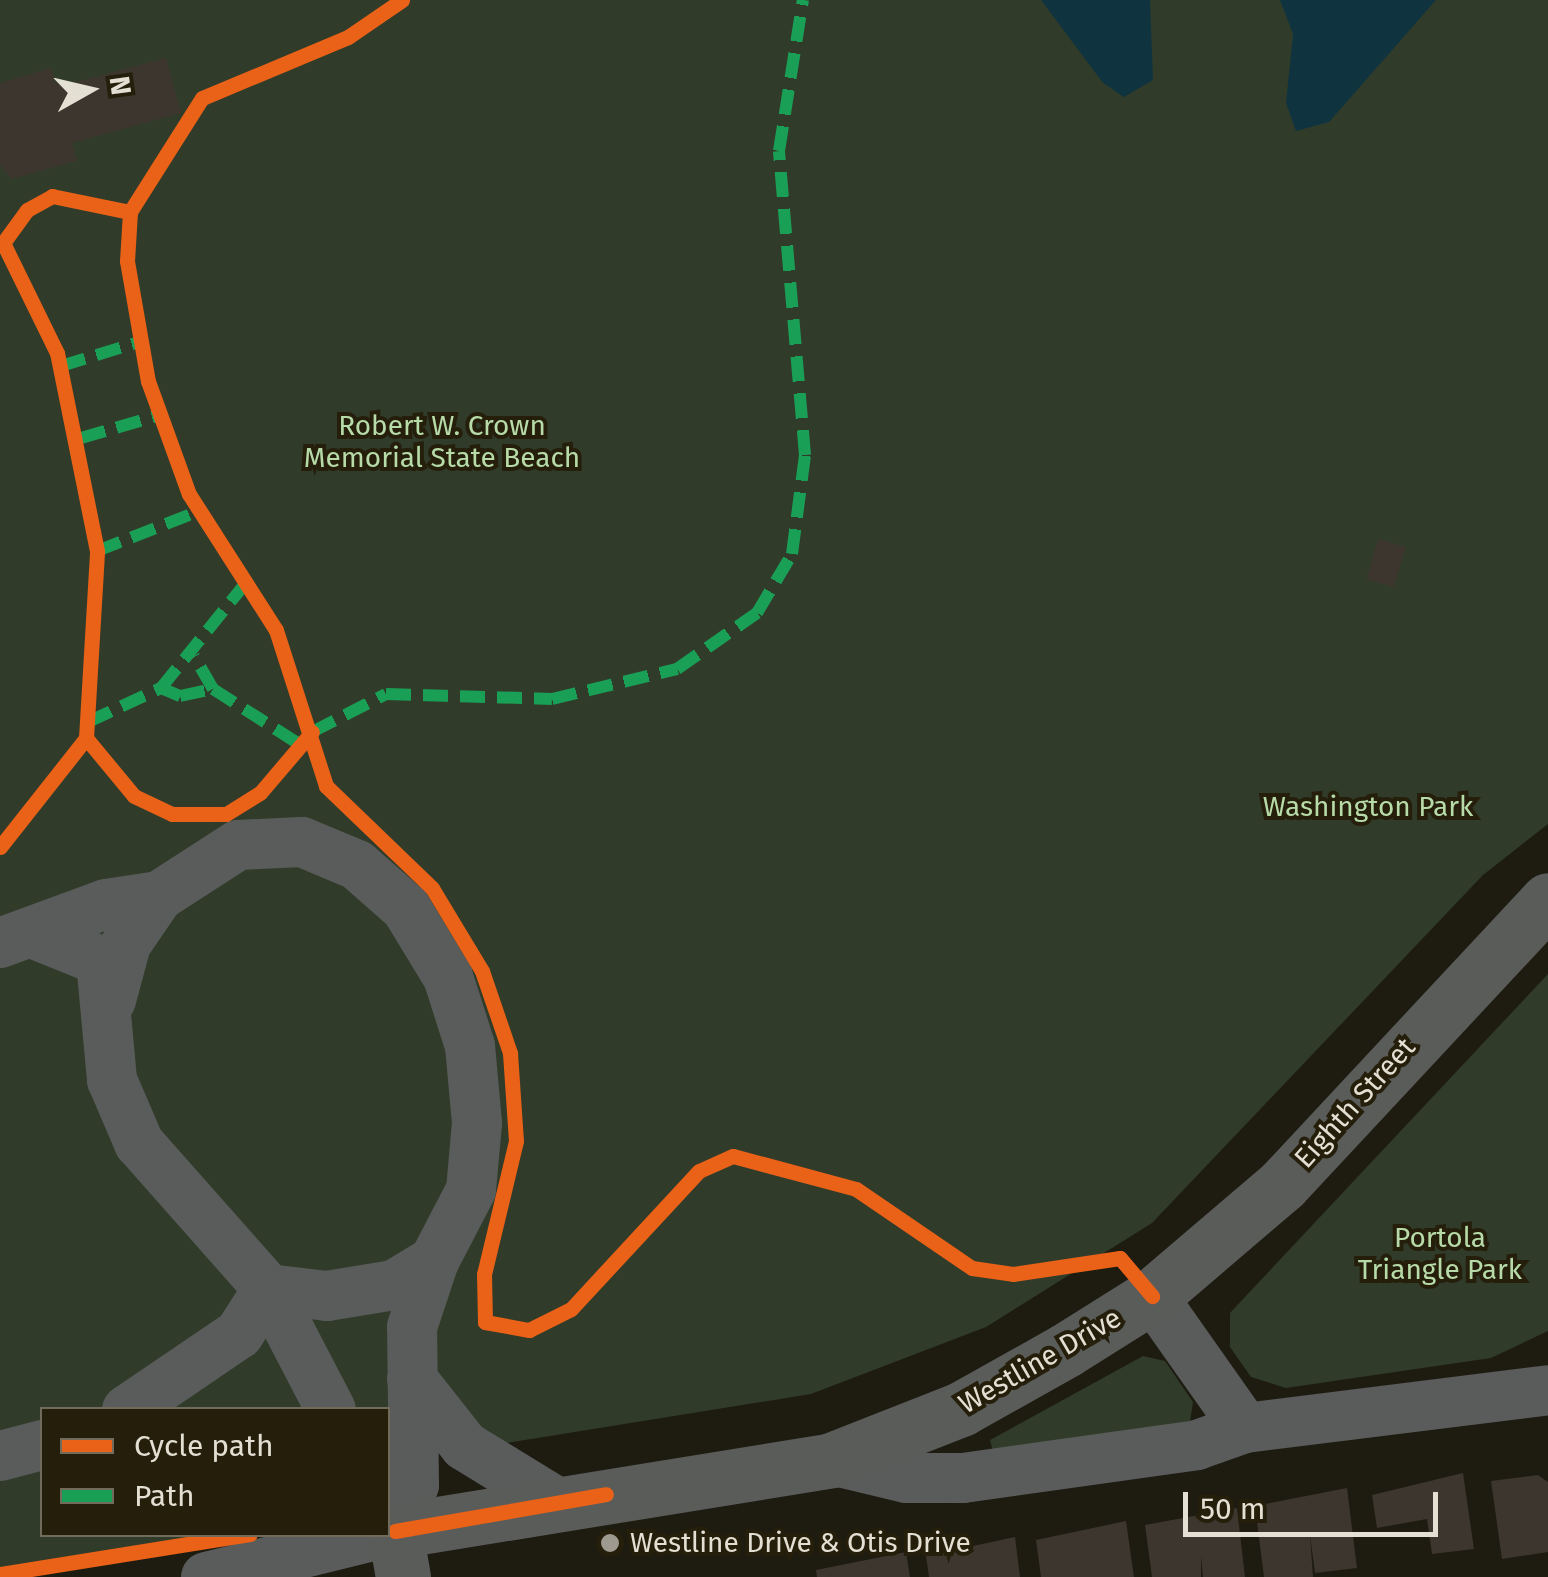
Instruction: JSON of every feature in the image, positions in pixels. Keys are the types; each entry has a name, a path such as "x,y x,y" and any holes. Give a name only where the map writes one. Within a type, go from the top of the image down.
{"main road":[{"name":"Eighth Street","path":"1152,1296 1284,1184 1548,900"},
{"name":"Westline Drive","path":"391,1540 554,1500 831,1460 962,1408 1152,1296"}],"street":[{"path":"19,939 93,908 159,896 238,845 302,842 357,865 406,908 448,977 470,1046 476,1104 471,1190 434,1261 412,1327 414,1485 391,1540"},
{"path":"111,1000 126,944 159,896"},
{"path":"19,939 101,961 111,1000 112,1080 139,1143 268,1290 329,1407"},
{"path":"268,1290 327,1296 394,1285 434,1261"},
{"path":"130,1407 239,1334 268,1290"},
{"name":"Westline Drive","path":"1152,1296 1245,1428"},
{"path":"412,1379 466,1446 554,1500"},
{"name":"Westline Drive","path":"831,1460 906,1478 963,1478 1197,1445 1245,1428 1548,1390"},
{"path":"0,1456 40,1446"},
{"name":"Westline Drive","path":"206,1577 391,1540"}],"green space":[{"name":"Robert W. Crown Memorial State Beach","path":"0,0 1548,0 1548,824 1483,875 1152,1223 986,1327 811,1394 390,1462 390,1407 40,1407 40,1537 216,1537 0,1568"},
{"name":"Portola Triangle Park","path":"1548,974 1548,1331 1491,1358 1286,1388 1251,1377 1230,1347 1230,1313"},
{"path":"1143,1356 1165,1361 1193,1402 1190,1422 993,1452 990,1440"}],"water":[{"path":"1041,0 1150,0 1153,80 1124,97 1103,83"},
{"path":"1280,0 1436,0 1329,122 1296,131 1286,103 1293,34"}],"building":[{"path":"166,58 181,113 72,143 77,161 11,179 0,164 0,83 51,68 55,83 72,83"},
{"path":"1378,539 1406,547 1394,587 1366,579"},
{"path":"1463,1473 1474,1549 1432,1554 1427,1519 1377,1528 1372,1495"},
{"path":"1538,1475 1548,1482 1548,1552 1502,1559 1491,1481"},
{"path":"1347,1488 1357,1568 1315,1573 1310,1535 1313,1577 1264,1577 1255,1506"},
{"path":"1237,1508 1245,1577 1203,1577 1201,1556 1201,1577 1152,1577 1145,1525"},
{"path":"1126,1521 1134,1577 1041,1577 1036,1540"},
{"path":"1015,1537 1020,1577 929,1577 926,1556"},
{"path":"906,1552 910,1577 817,1577 816,1570"}],"marked path":[{"path":"312,732 386,694 552,699 677,669 757,613 792,554 805,455 779,151 803,0"},
{"path":"61,366 139,342"},
{"path":"81,438 160,415"},
{"path":"97,551 199,511"},
{"path":"88,722 161,688 244,585"},
{"path":"161,688 180,696 213,689 194,656"},
{"path":"213,689 302,746"}],"cycle path":[{"path":"402,0 348,37 202,98 130,212 127,261 148,381 189,494 276,630 326,786 432,888 482,971 510,1053 516,1141 484,1274 485,1322 529,1330 571,1309 699,1171 733,1156 856,1189 972,1268 1013,1274 1120,1258 1152,1296"},
{"path":"0,847 86,738 97,551 57,353 3,243 27,210 52,196 130,212"},
{"path":"86,738 134,796 172,814 226,814 260,793 312,732"},
{"path":"395,1531 606,1494"},
{"path":"0,1574 231,1537"}],"place":[{"name":"Westline Drive & Otis Drive","path":"610,1543"}],"park label":[{"name":"Washington Park","path":"1368,807"}]}
